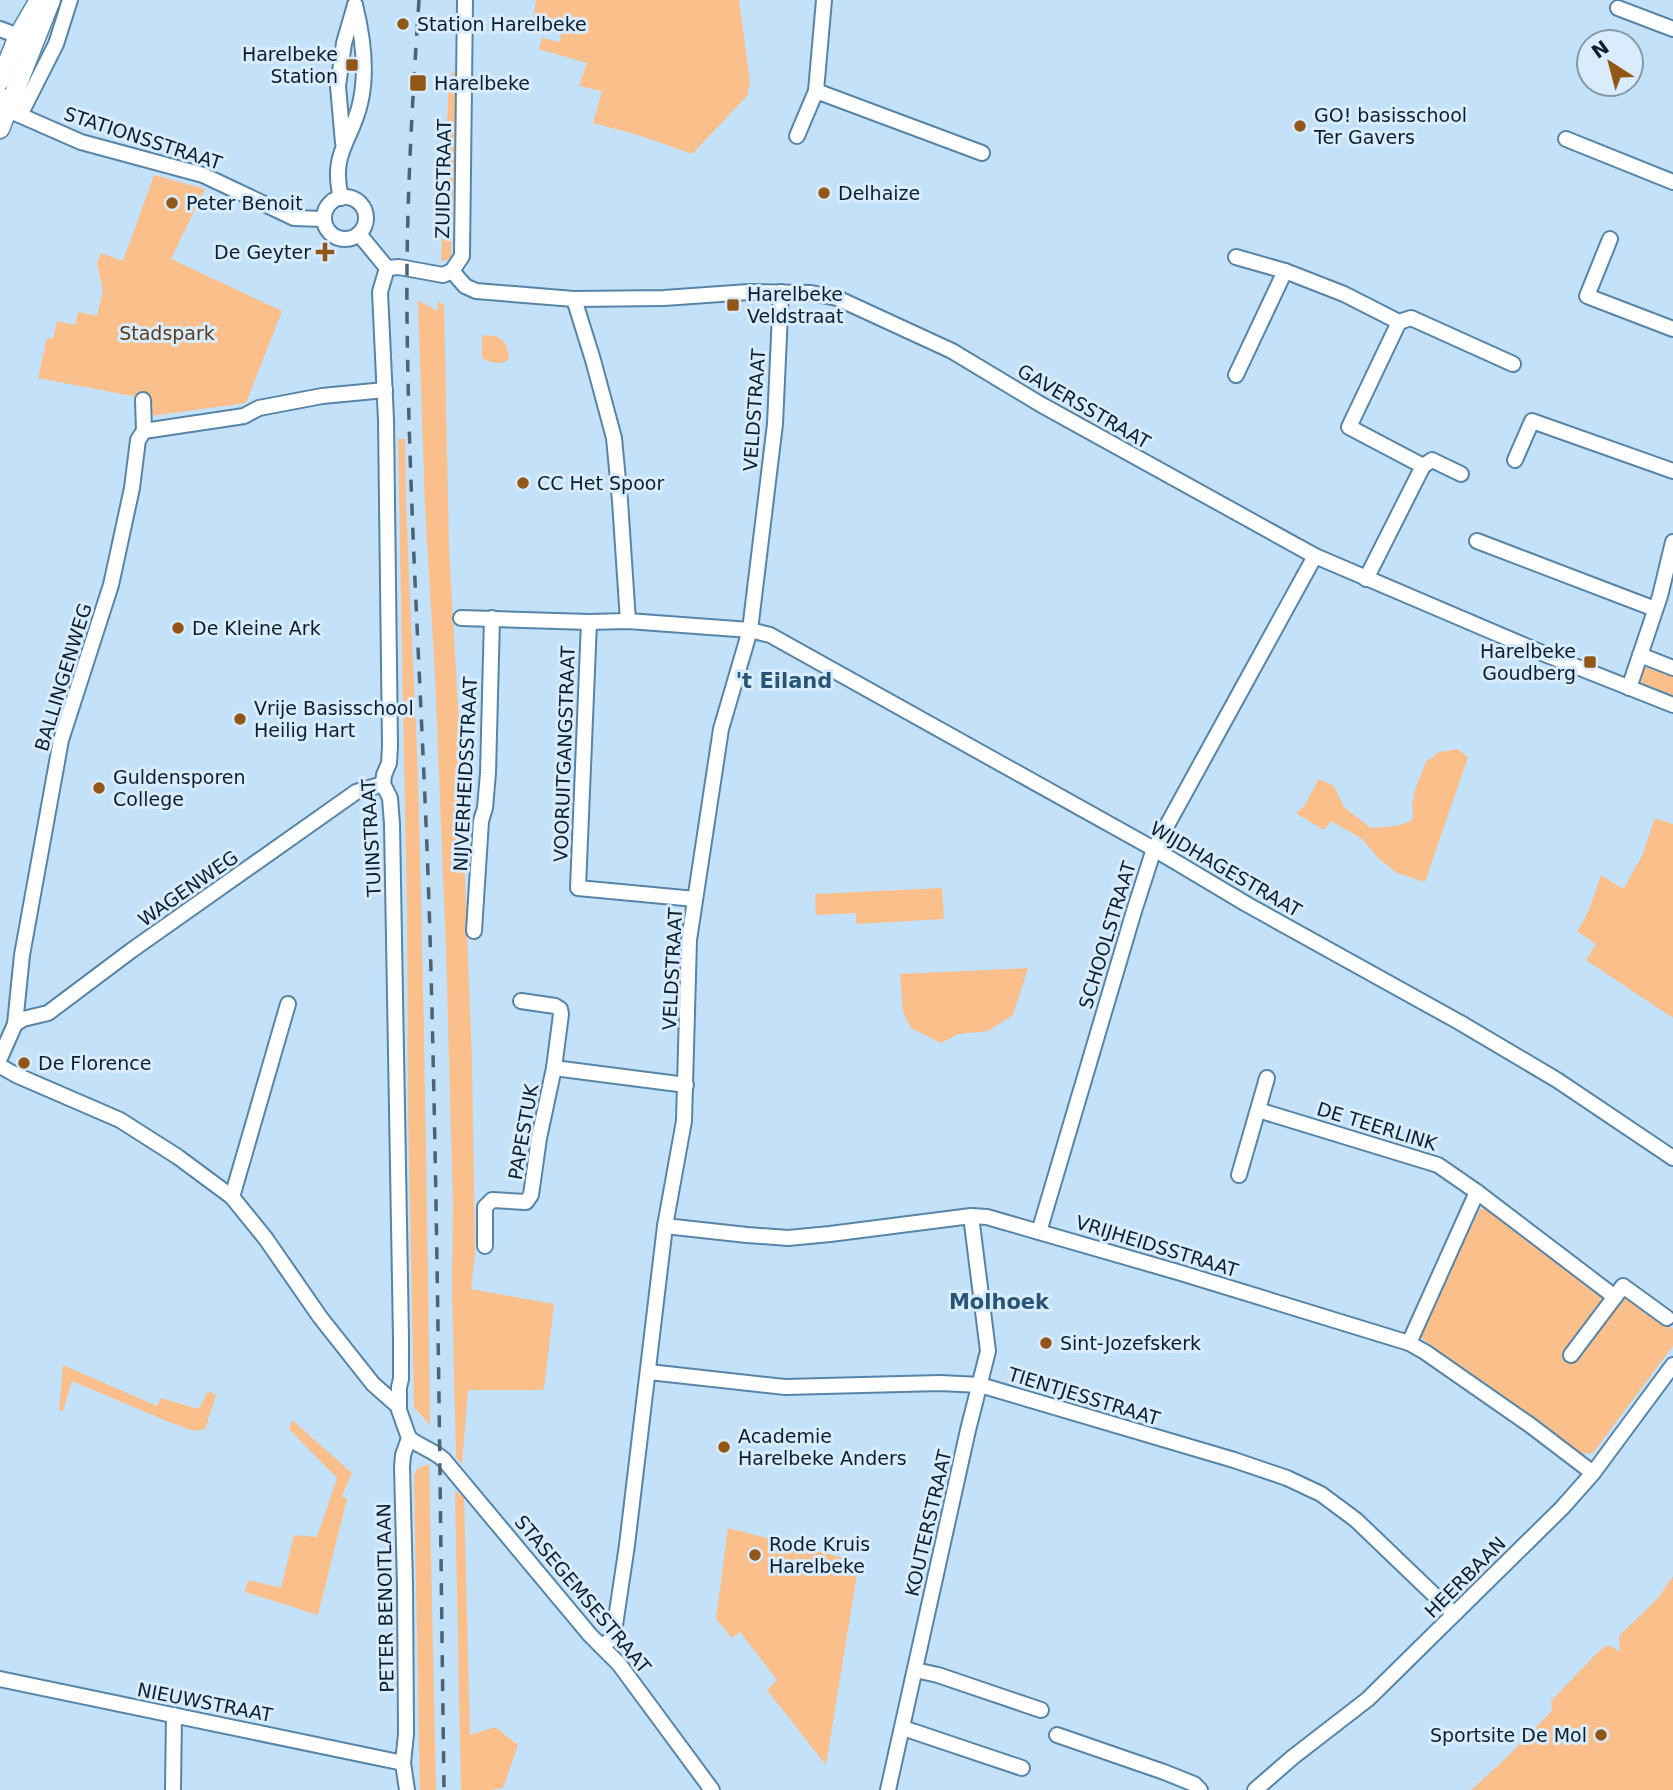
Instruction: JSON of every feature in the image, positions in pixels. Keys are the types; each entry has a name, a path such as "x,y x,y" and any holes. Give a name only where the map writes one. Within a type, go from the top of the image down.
{"main road":[{"path":"0,129 9,106 26,39 27,19 39,0"},
{"path":"0,81 51,0"}],"street":[{"path":"9,106 56,44 70,0"},
{"name":"ZUIDSTRAAT","path":"452,271 462,256 465,0"},
{"path":"797,136 816,91 824,0"},
{"path":"343,145 338,86 344,43 356,3"},
{"path":"341,198 337,176 343,145 358,113 362,92 364,49 356,3"},
{"path":"1618,8 1673,29"},
{"path":"0,29 26,39"},
{"path":"816,91 982,153"},
{"name":"STATIONSSTRAAT","path":"9,106 81,142 203,175 295,218 324,219"},
{"path":"1566,139 1673,182"},
{"path":"341,198 356,201 364,210 365,222 359,234 350,239 338,238 328,230 324,219 327,207 341,198"},
{"path":"359,234 387,268 399,267 443,275 452,271"},
{"path":"1610,240 1587,296 1673,329"},
{"path":"1236,257 1285,271 1343,294 1399,322 1411,318 1513,364"},
{"name":"TUINSTRAAT","path":"387,268 380,292 385,390 390,746 383,784 390,799 392,824 401,1324 400,1407"},
{"name":"GAVERSSTRAAT","path":"452,271 465,286 476,291 574,299 664,298 749,292 811,293 837,298 951,351 1063,417 1315,556 1673,705"},
{"path":"1236,375 1285,271"},
{"name":"VELDSTRAAT","path":"602,1647 612,1638 614,1632 666,1226 684,1121 689,940 720,729 750,630 775,424 781,292"},
{"path":"574,299 614,438 621,501 628,621"},
{"path":"1399,322 1349,427 1423,466"},
{"path":"144,431 244,416 259,408 322,396 385,390"},
{"name":"BALLINGENWEG","path":"0,1058 15,1024 22,955 61,740 111,584 132,488 138,440 144,431 143,400"},
{"path":"1515,460 1532,421 1673,471"},
{"path":"1366,579 1423,466 1432,460 1461,474"},
{"path":"1477,541 1663,602"},
{"path":"1629,688 1663,602 1673,542"},
{"name":"SCHOOLSTRAAT","path":"1039,1231 1154,849 1315,556"},
{"path":"461,618 628,621 750,630"},
{"name":"NIJVERHEIDSSTRAAT","path":"474,931 481,821 488,774 492,618"},
{"name":"VOORUITGANGSTRAAT","path":"589,622 578,888 695,900"},
{"name":"WIJDHAGESTRAAT","path":"750,630 770,635 1460,1022 1557,1080 1673,1158"},
{"path":"1640,655 1673,668"},
{"name":"WAGENWEG","path":"15,1024 23,1019 48,1013 132,950 356,792 383,784"},
{"name":"PAPESTUK","path":"485,1246 485,1207 492,1200 526,1202 531,1195 539,1138 554,1068 561,1009 520,1001"},
{"path":"232,1197 288,1004"},
{"path":"0,1066 120,1120 178,1157 232,1197 373,1384 400,1407"},
{"name":"PAPESTUK","path":"554,1068 686,1085"},
{"path":"1240,1175 1267,1079"},
{"name":"DE TEERLINK","path":"1258,1110 1429,1161 1447,1170 1615,1297"},
{"path":"1409,1343 1477,1192"},
{"name":"VRIJHEIDSSTRAAT","path":"666,1226 788,1238 971,1216 987,1217 1409,1343 1509,1410 1593,1473"},
{"name":"KOUTERSTRAAT","path":"888,1790 988,1351 971,1216"},
{"path":"1572,1355 1623,1286 1667,1318"},
{"name":"HEERBAAN","path":"1255,1790 1368,1699 1562,1508 1593,1473 1673,1364"},
{"name":"TIENTJESSTRAAT","path":"649,1372 785,1387 940,1382 980,1385 1234,1460 1287,1478 1321,1494 1356,1520 1454,1614"},
{"name":"PETER BENOITLAAN","path":"400,1407 409,1438 402,1467 406,1734 403,1763 407,1790"},
{"name":"STASEGEMSESTRAAT","path":"409,1438 437,1453 444,1460 619,1664 712,1790"},
{"path":"915,1670 939,1675 1041,1710"},
{"name":"NIEUWSTRAAT","path":"0,1679 403,1763"},
{"path":"173,1790 174,1715"},
{"path":"903,1728 1022,1768"},
{"path":"1057,1735 1164,1772 1194,1784 1200,1790"}],"green space":[{"path":"536,0 739,0 750,82 747,96 692,154 593,123 602,91 579,86 587,63 539,49 542,38 560,42 562,24 533,18"},
{"path":"452,72 457,73 451,257 441,261 449,78 452,78"},
{"name":"Stadspark","path":"154,175 205,189 171,259 282,311 246,403 150,416 148,399 38,378 47,338 53,339 57,321 75,325 78,312 97,316 103,290 97,264 101,253 123,261"},
{"path":"418,300 437,311 438,302 444,304 449,549 472,1061 475,1254 471,1289 554,1304 543,1390 468,1390 462,1464 456,1457 446,950"},
{"path":"484,335 502,340 507,347 509,359 496,363 482,358"},
{"path":"398,439 405,439 418,778 430,1425 414,1407"},
{"path":"1653,666 1673,673 1673,698 1644,687 1640,678 1641,671"},
{"path":"1457,749 1468,757 1425,882 1397,873 1378,858 1362,839 1331,821 1324,830 1296,813 1304,806 1319,779 1334,786 1344,807 1371,828 1396,826 1411,821 1415,790 1426,762 1439,752"},
{"path":"1655,818 1673,824 1673,1018 1586,960 1596,944 1577,931 1588,912 1601,875 1623,889 1642,856"},
{"path":"942,888 944,919 856,924 856,913 816,915 815,894"},
{"path":"1028,968 1013,1015 988,1031 959,1034 941,1043 911,1028 903,1012 900,974"},
{"path":"1480,1209 1491,1209 1603,1295 1605,1304 1624,1293 1673,1329 1673,1346 1593,1453 1582,1454 1421,1338 1419,1330"},
{"path":"63,1365 157,1406 161,1398 199,1409 208,1391 216,1395 205,1429 194,1431 72,1381 63,1411 59,1410"},
{"path":"292,1420 352,1473 342,1496 347,1499 318,1615 245,1592 248,1580 281,1588 294,1535 317,1537 337,1478 289,1429"},
{"path":"429,1464 436,1790 420,1790 414,1475 418,1468"},
{"path":"455,1490 464,1498 470,1735 495,1727 518,1745 503,1788 490,1790 461,1790"},
{"path":"728,1528 859,1562 826,1765 767,1690 777,1680 740,1632 732,1638 716,1619"},
{"name":"Sportsite De Mol","path":"1673,1576 1673,1790 1471,1790 1552,1711 1551,1701 1599,1651 1611,1646 1620,1652 1619,1636 1658,1598"}],"railway":[{"path":"419,0 407,236 407,315 433,1042 444,1790"}],"place":[{"name":"Station Harelbeke","path":"403,24"},
{"name":"Harelbeke Station","path":"352,65"},
{"name":"Harelbeke","path":"418,83"},
{"name":"GO! basisschool Ter Gavers","path":"1300,126"},
{"name":"Delhaize","path":"824,193"},
{"name":"Peter Benoit","path":"172,203"},
{"name":"De Geyter","path":"325,252"},
{"name":"Harelbeke Veldstraat","path":"733,305"},
{"name":"CC Het Spoor","path":"523,483"},
{"name":"De Kleine Ark","path":"178,628"},
{"name":"Harelbeke Goudberg","path":"1590,662"},
{"name":"Vrije Basisschool Heilig Hart","path":"240,719"},
{"name":"Guldensporen College","path":"99,788"},
{"name":"De Florence","path":"24,1063"},
{"name":"Sint-Jozefskerk","path":"1046,1343"},
{"name":"Academie Harelbeke Anders","path":"724,1447"},
{"name":"Rode Kruis Harelbeke","path":"755,1555"},
{"name":"Sportsite De Mol","path":"1601,1735"}],"district":[{"name":"'t Eiland","path":"784,681"},
{"name":"Molhoek","path":"999,1302"}]}
